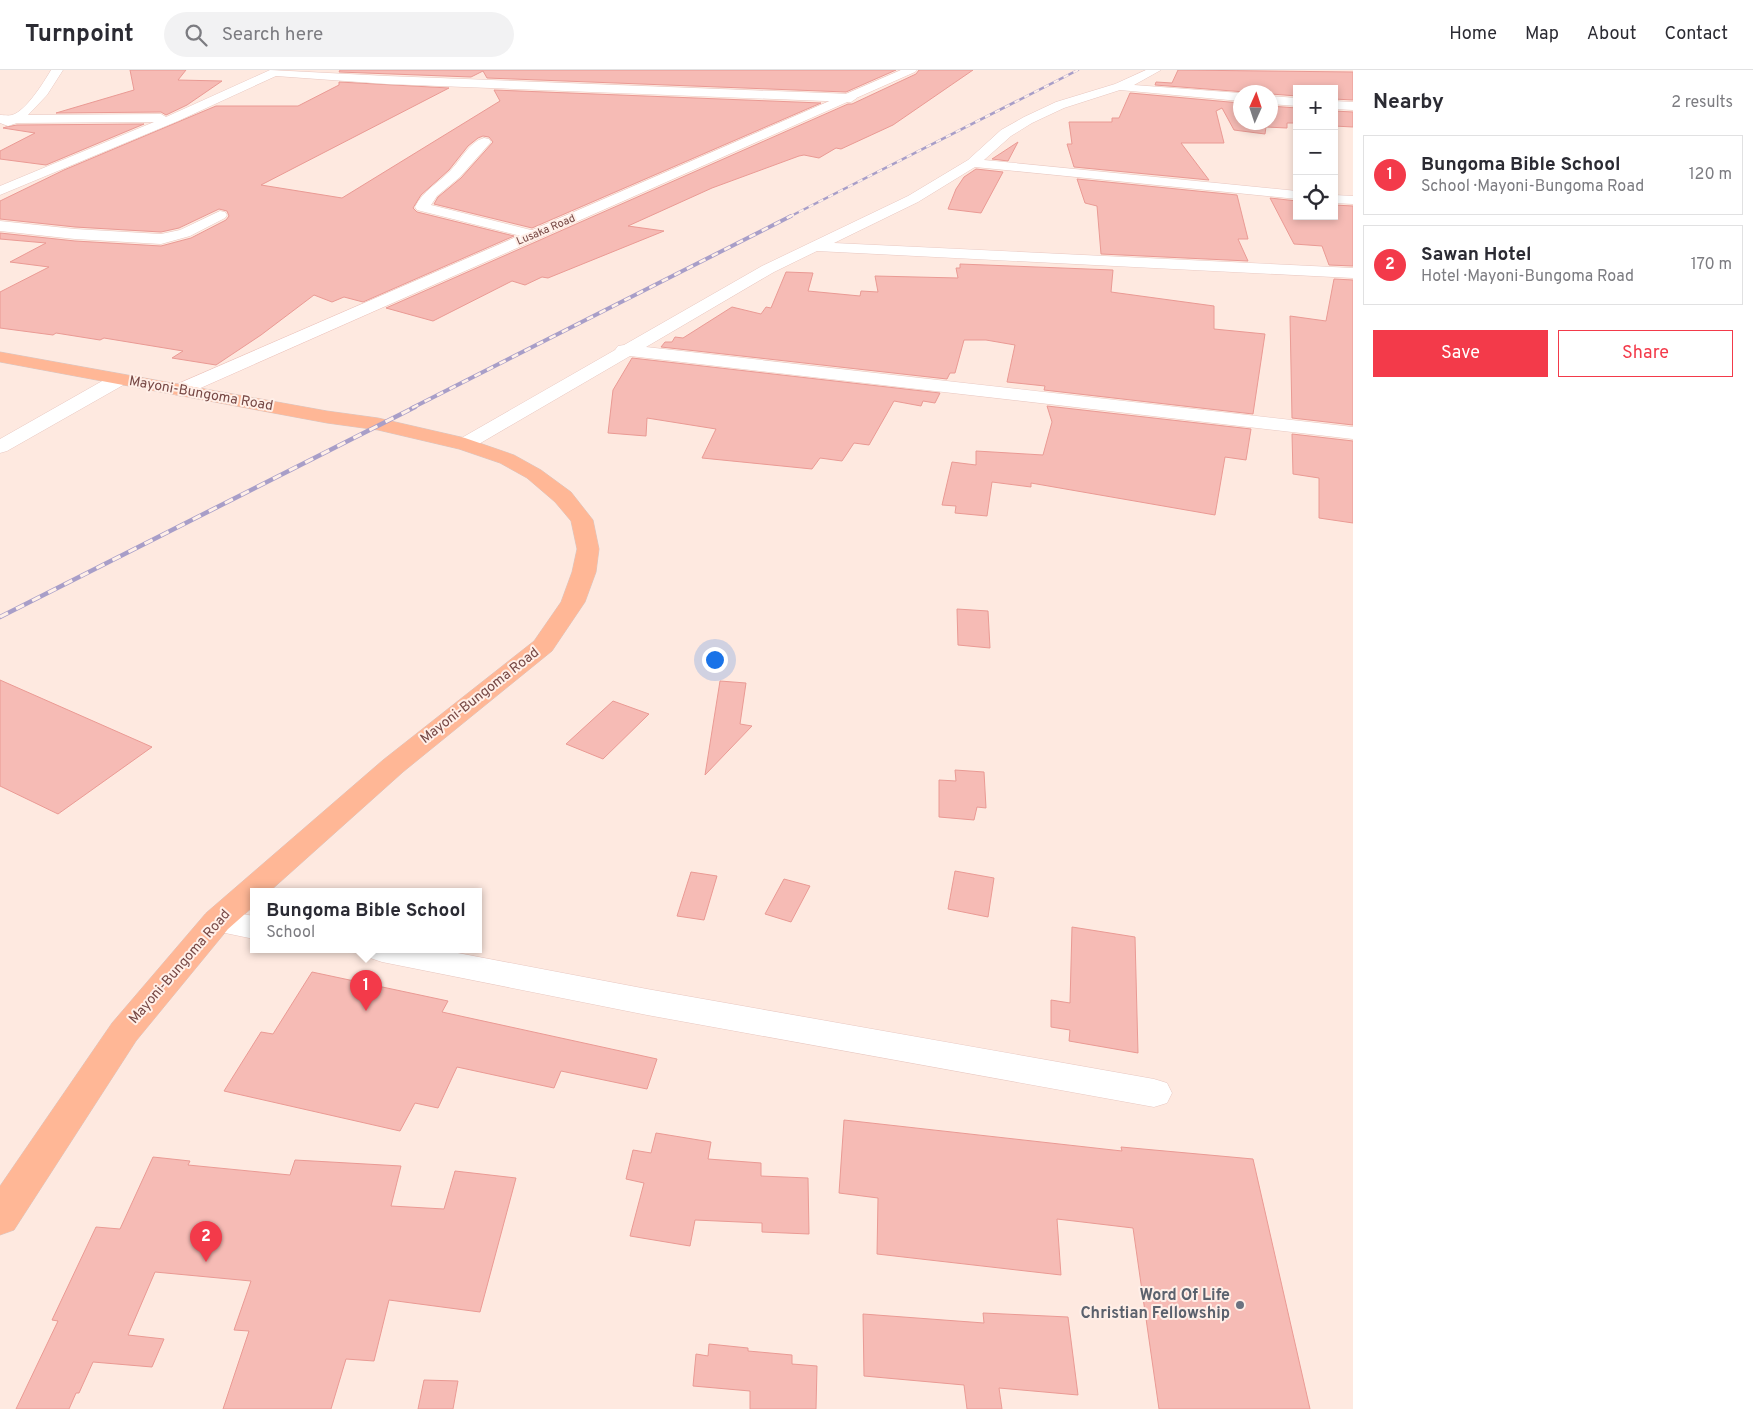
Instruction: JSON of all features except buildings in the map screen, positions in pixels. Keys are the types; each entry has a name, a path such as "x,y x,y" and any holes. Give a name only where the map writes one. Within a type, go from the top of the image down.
{"main road":[{"name":"Mayoni-Bungoma Road","path":"0,357 118,380 327,417 378,424 465,444 507,459 534,474 563,497 582,520 588,549 584,572 572,602 543,646 393,766 254,888"},
{"name":"Mayoni-Bungoma Road","path":"0,1218 124,1032 216,921 250,891"}],"street":[{"path":"0,125 18,119 52,81 57,70"},
{"name":"Lusaka Road","path":"180,390 851,98 911,70"},
{"path":"465,444 624,350 768,269 912,199 972,163 1006,132 1028,120 1060,105 1119,87 1155,70"},
{"path":"0,191 174,118 276,71 388,80 851,98"},
{"path":"1119,87 1233,97"},
{"path":"1278,101 1293,102"},
{"path":"1338,105 1353,106"},
{"path":"0,119 174,118"},
{"path":"484,142 476,148 454,174 425,199 422,207 534,235"},
{"path":"972,163 1293,195"},
{"path":"1338,199 1353,200"},
{"path":"0,226 75,234 161,239 185,233 220,215"},
{"path":"814,246 1353,273"},
{"path":"624,350 1353,432"},
{"path":"0,447 118,380"},
{"path":"216,921 250,927"},
{"path":"397,953 647,1002 1154,1093"}],"railway":[{"path":"789,217 1078,70"},
{"path":"412,408 791,216"},
{"path":"0,617 415,407"}],"place":[{"name":"Bungoma Bible School","path":"366,1011"},
{"name":"Sawan Hotel","path":"206,1262"},
{"name":"Word Of Life Christian Fellowship","path":"1240,1305"}]}
